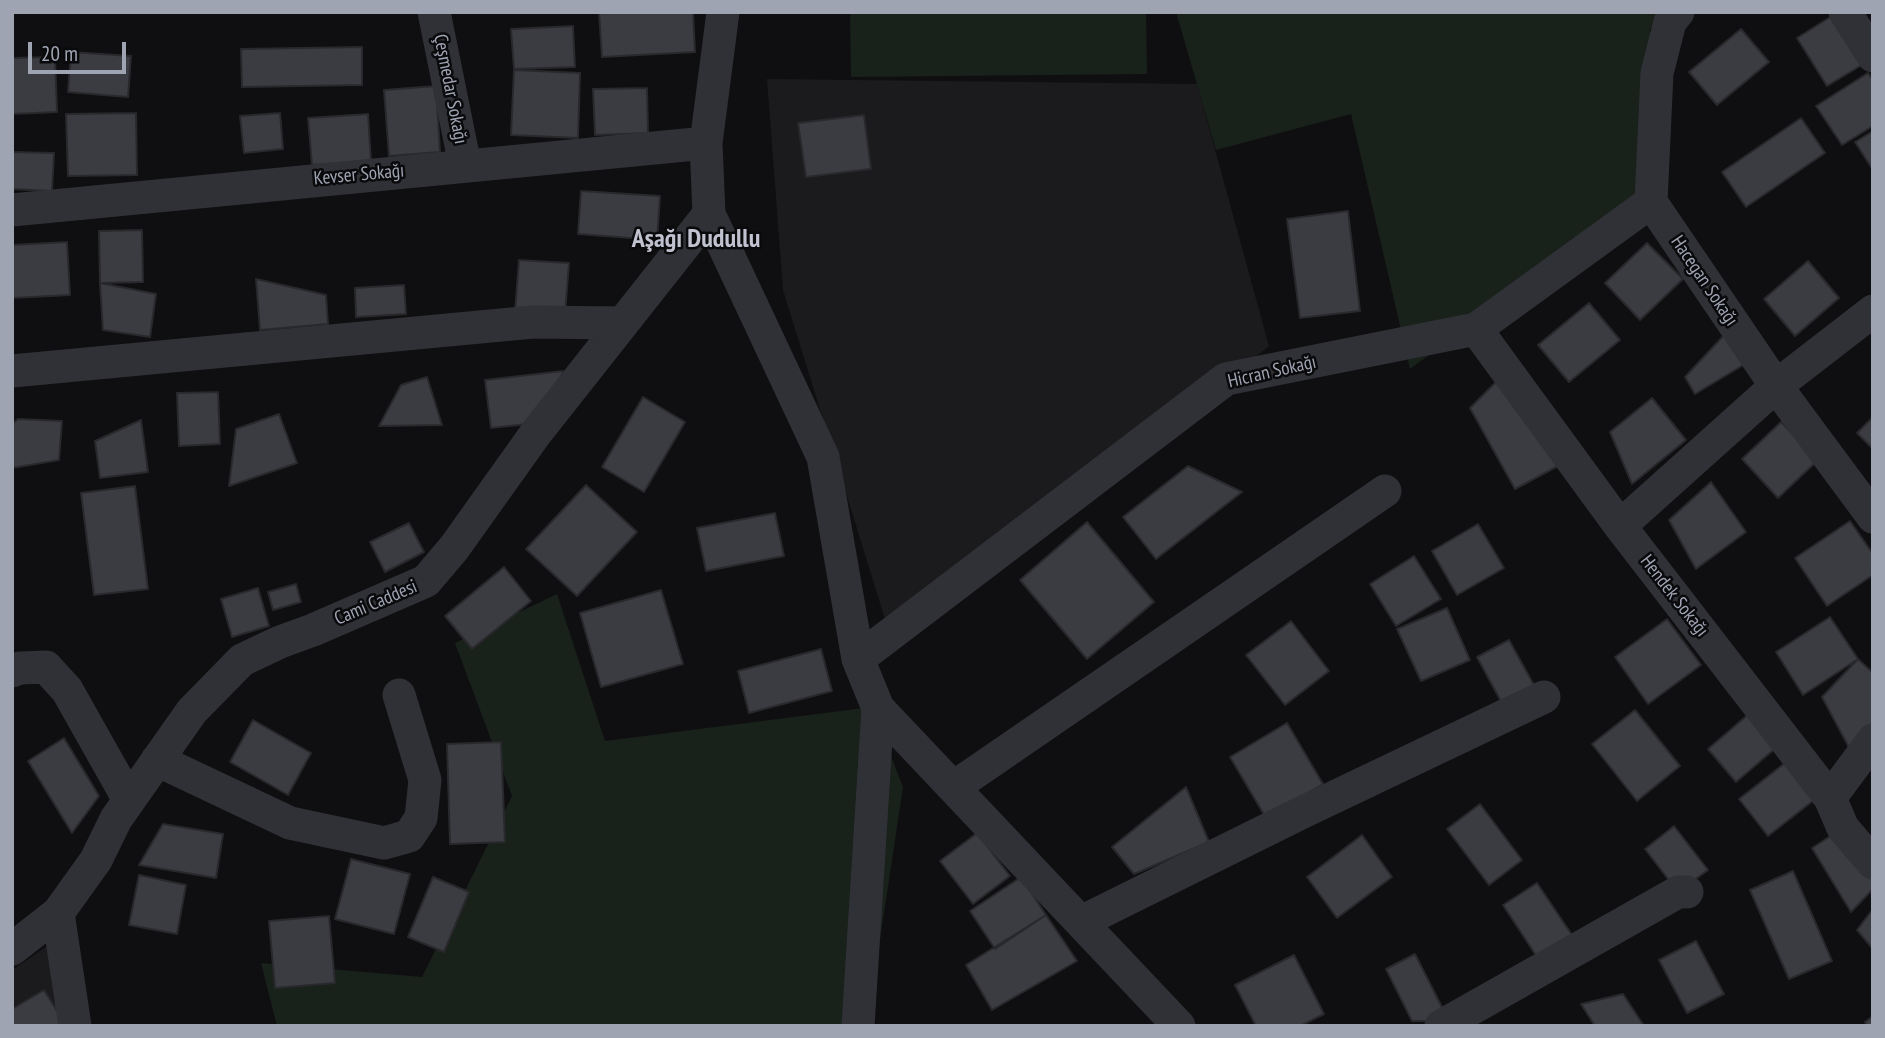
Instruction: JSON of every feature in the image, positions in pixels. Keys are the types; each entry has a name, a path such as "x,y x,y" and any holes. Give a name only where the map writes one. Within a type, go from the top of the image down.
{"street":[{"name":"Çeşmedar Sokağı","path":"434,12 465,165"},
{"path":"723,12 706,143 709,214 823,457 858,659 878,708 1179,1026"},
{"path":"1651,202 1657,73 1670,22 1678,12"},
{"path":"1846,12 1873,56"},
{"name":"Kevser Sokağı","path":"12,210 706,143"},
{"name":"Hicran Sokağı","path":"858,659 1226,379 1476,328 1651,202"},
{"name":"Hacegan Sokağı","path":"1651,202 1776,386 1873,517"},
{"name":"Cami Caddesi","path":"12,949 58,913 96,860 116,819 192,711 242,660 426,581 454,548 536,433 709,214"},
{"path":"1620,526 1776,386 1873,311"},
{"path":"12,371 533,322 623,323"},
{"name":"Hendek Sokağı","path":"1476,328 1620,526 1830,798 1843,828 1873,863"},
{"path":"954,787 1385,491"},
{"path":"12,671 46,667 66,690 129,800"},
{"path":"157,760 290,823 384,843 409,836 421,818 425,780 399,695"},
{"path":"1081,922 1544,697"},
{"path":"858,1026 878,708"},
{"path":"1830,798 1873,740"},
{"path":"1441,1026 1678,892 1687,892"},
{"path":"58,913 75,1026"}],"shaded area":[{"path":"850,12 1146,12 1147,74 851,77"},
{"path":"1176,12 1668,12 1650,29 1658,186 1410,369 1351,114 1216,150"},
{"path":"767,79 1197,84 1269,346 894,648 783,290"},
{"path":"557,594 605,741 872,707 903,787 867,1026 277,1026 261,963 422,977 512,796 455,643"},
{"path":"49,945 86,1023 12,1026 12,970"}],"building":[{"path":"599,12 693,12 695,52 602,57"},
{"path":"1835,14 1865,63 1827,86 1797,38"},
{"path":"573,26 575,67 514,69 511,29"},
{"path":"1741,29 1769,62 1717,105 1689,72"},
{"path":"362,47 362,85 242,87 241,49"},
{"path":"71,52 131,56 128,97 68,92"},
{"path":"55,57 57,112 12,114 12,58"},
{"path":"514,70 580,73 578,138 511,135"},
{"path":"1868,73 1873,80 1873,126 1842,145 1816,106"},
{"path":"436,86 440,152 389,156 384,90"},
{"path":"647,88 648,133 595,135 593,89"},
{"path":"136,113 137,175 68,176 66,114"},
{"path":"280,113 283,149 244,153 240,116"},
{"path":"368,114 371,161 312,165 308,118"},
{"path":"864,115 871,169 806,177 798,123"},
{"path":"1801,118 1825,153 1746,207 1722,172"},
{"path":"1873,131 1873,170 1855,142"},
{"path":"12,152 54,153 52,191 12,189"},
{"path":"581,191 660,196 657,240 578,234"},
{"path":"1348,211 1360,311 1300,318 1287,219"},
{"path":"142,230 143,282 100,283 99,231"},
{"path":"67,242 70,295 12,298 12,245"},
{"path":"1647,243 1683,279 1640,320 1605,283"},
{"path":"519,260 569,263 565,314 515,311"},
{"path":"1808,261 1839,298 1795,336 1764,299"},
{"path":"256,279 326,295 328,324 260,330"},
{"path":"100,283 156,294 150,337 103,330"},
{"path":"404,285 406,314 356,317 355,288"},
{"path":"1589,303 1620,340 1569,382 1538,345"},
{"path":"1727,332 1745,364 1695,394 1685,377"},
{"path":"563,371 545,422 491,428 485,380"},
{"path":"1506,372 1558,466 1515,489 1470,408"},
{"path":"427,377 442,425 379,426 401,385"},
{"path":"218,392 220,444 179,446 177,393"},
{"path":"643,397 685,422 644,492 602,467"},
{"path":"1652,398 1686,440 1632,484 1610,432"},
{"path":"279,414 297,463 229,486 236,429"},
{"path":"1873,417 1873,449 1857,433"},
{"path":"18,419 62,421 59,460 12,468 12,424"},
{"path":"141,420 148,472 100,478 95,441"},
{"path":"1781,422 1818,460 1778,498 1742,459"},
{"path":"1188,466 1242,492 1156,559 1123,517"},
{"path":"1711,482 1746,532 1696,569 1669,520"},
{"path":"586,485 637,532 577,596 526,549"},
{"path":"135,486 148,589 94,595 81,493"},
{"path":"775,513 784,556 706,571 697,528"},
{"path":"1850,521 1873,554 1873,575 1827,606 1795,558"},
{"path":"1087,522 1154,602 1087,659 1020,580"},
{"path":"409,523 424,552 385,572 370,542"},
{"path":"1478,524 1504,568 1457,595 1432,551"},
{"path":"1414,556 1441,599 1396,626 1370,584"},
{"path":"504,567 531,601 472,649 445,616"},
{"path":"296,584 301,602 273,610 268,592"},
{"path":"258,588 269,626 232,637 221,599"},
{"path":"661,590 683,664 601,687 580,613"},
{"path":"1447,608 1470,660 1421,681 1397,629"},
{"path":"1830,617 1858,659 1803,695 1776,652"},
{"path":"1667,619 1701,665 1648,704 1615,657"},
{"path":"1291,621 1329,671 1285,705 1246,655"},
{"path":"1509,640 1535,687 1503,705 1477,657"},
{"path":"821,649 832,691 749,713 738,671"},
{"path":"1858,659 1873,673 1873,731 1852,753 1822,697"},
{"path":"1635,710 1680,766 1637,801 1592,744"},
{"path":"1750,713 1778,746 1736,782 1708,749"},
{"path":"253,720 311,753 288,795 230,762"},
{"path":"1287,723 1323,784 1266,818 1230,757"},
{"path":"64,738 99,796 72,833 28,761"},
{"path":"501,742 505,842 450,844 447,744"},
{"path":"1785,763 1814,800 1768,836 1739,799"},
{"path":"1186,787 1209,842 1134,874 1112,847"},
{"path":"1480,804 1522,860 1489,885 1447,829"},
{"path":"163,824 223,834 216,878 139,865"},
{"path":"1674,826 1708,870 1678,892 1645,849"},
{"path":"1843,828 1873,875 1873,889 1851,912 1812,848"},
{"path":"977,833 1010,876 973,904 940,861"},
{"path":"1362,835 1392,877 1337,918 1307,877"},
{"path":"351,859 410,874 394,934 335,919"},
{"path":"1793,871 1832,961 1789,979 1750,890"},
{"path":"139,875 186,885 177,934 129,925"},
{"path":"433,877 469,892 444,952 408,937"},
{"path":"1021,877 1046,915 995,949 970,911"},
{"path":"1537,883 1572,935 1539,960 1503,905"},
{"path":"1873,909 1873,949 1857,930"},
{"path":"1046,915 1077,961 992,1010 966,965"},
{"path":"329,916 335,983 275,988 269,921"},
{"path":"1696,941 1724,994 1687,1013 1659,960"},
{"path":"1415,954 1449,1021 1412,1021 1386,969"},
{"path":"1294,955 1324,1014 1300,1026 1256,1026 1235,985"},
{"path":"44,990 62,1019 63,1026 12,1026 12,1009"},
{"path":"1623,994 1644,1026 1595,1026 1581,1004"},
{"path":"1873,1016 1873,1026 1867,1026 1865,1022"}],"district":[{"name":"Aşağı Dudullu","path":"696,240"}]}
